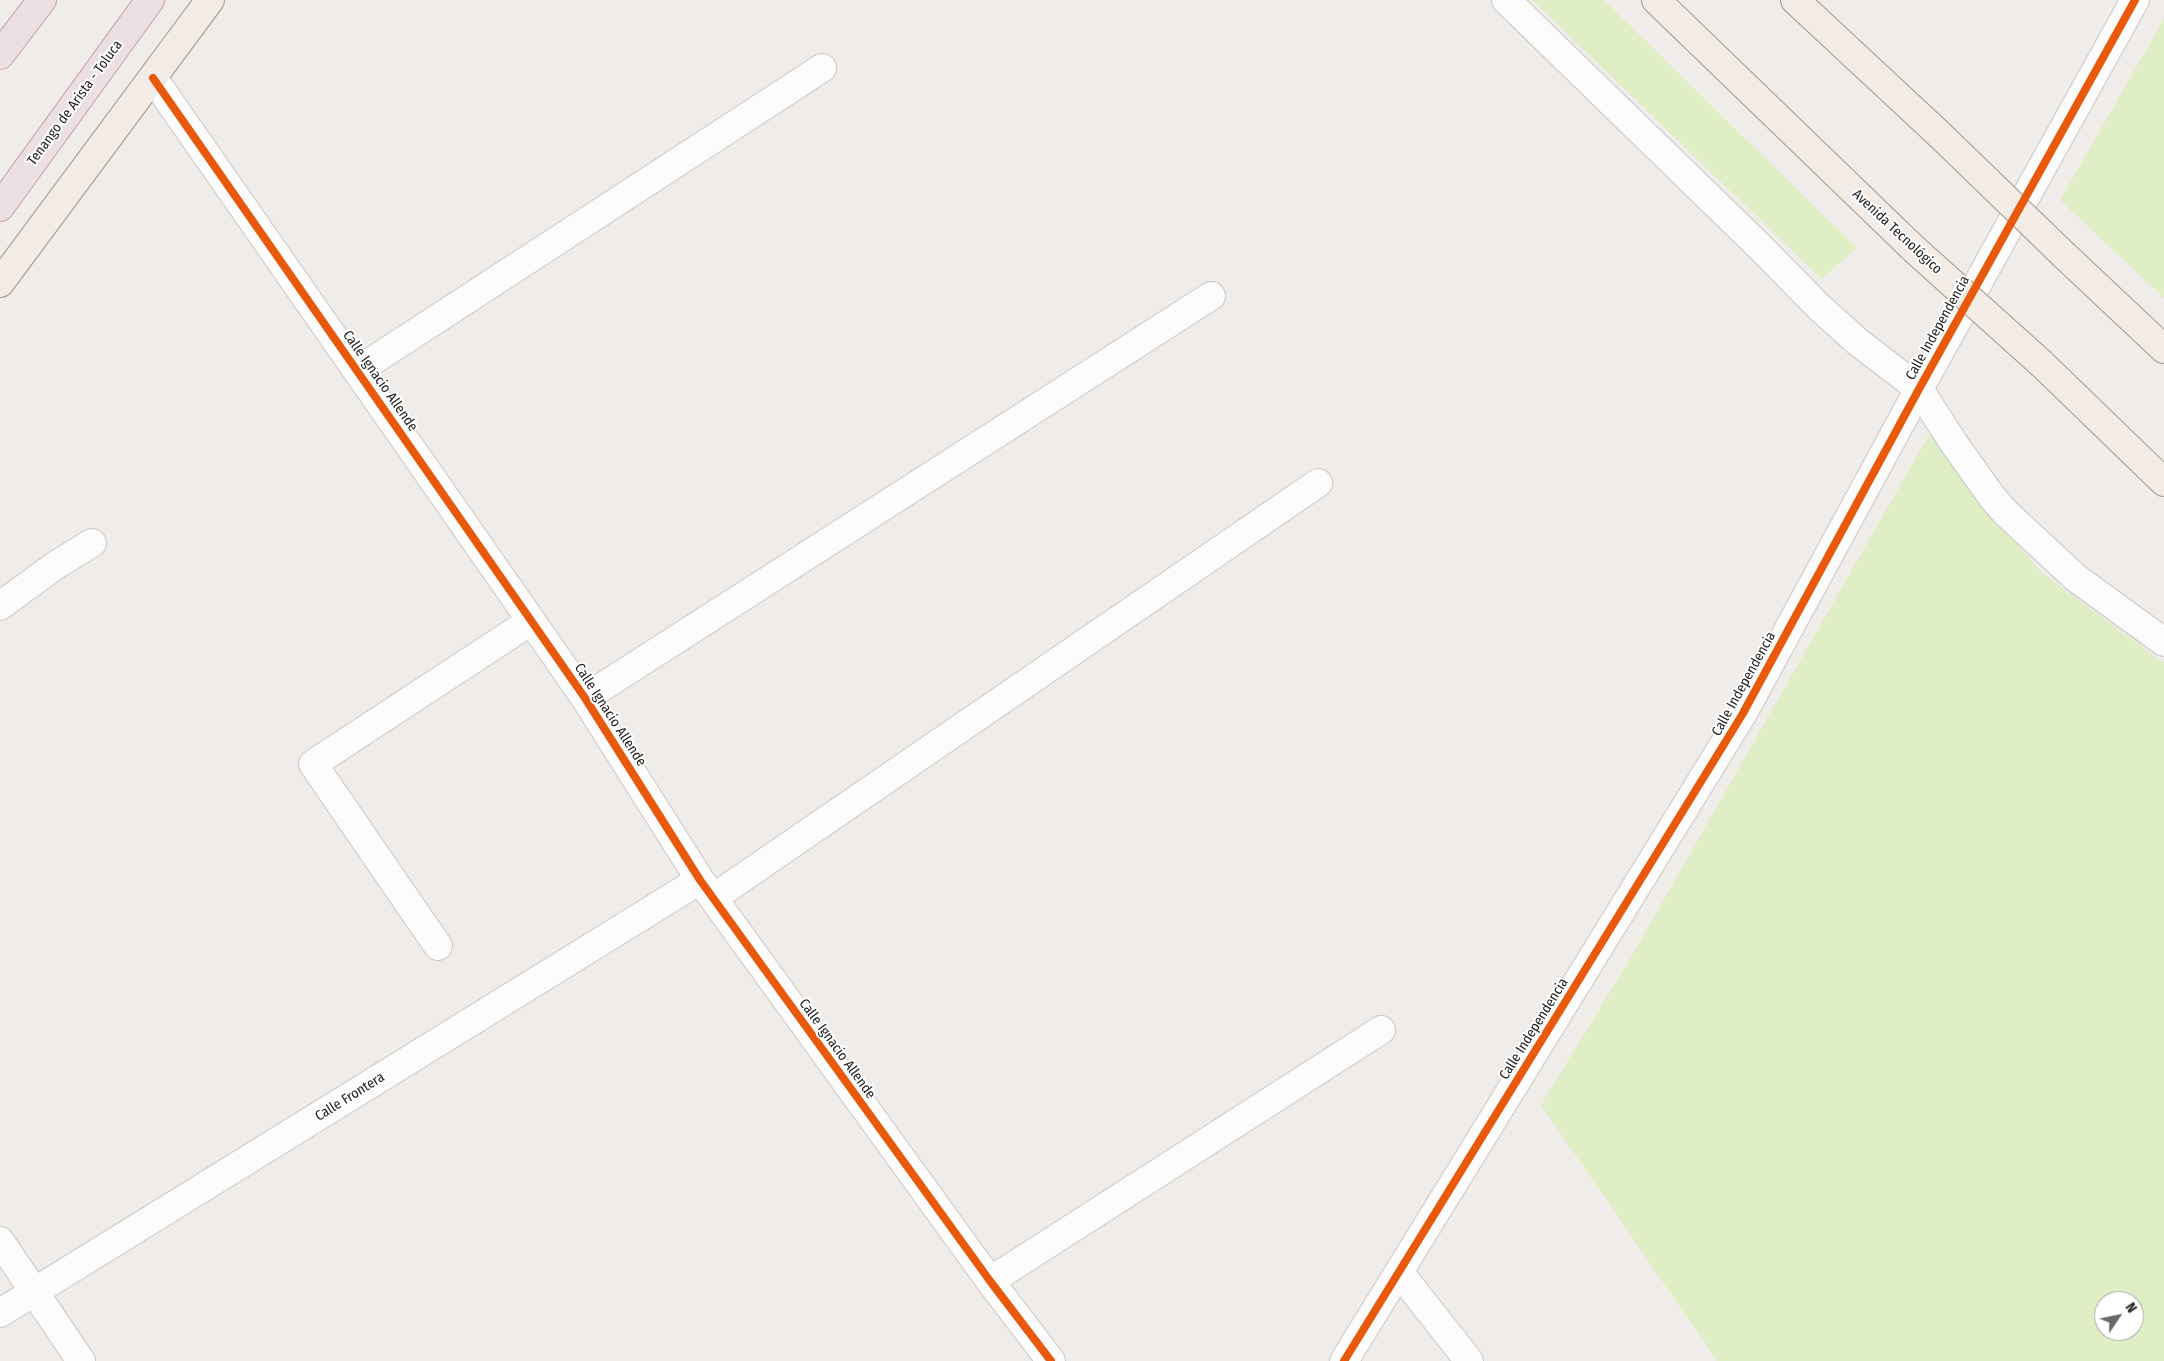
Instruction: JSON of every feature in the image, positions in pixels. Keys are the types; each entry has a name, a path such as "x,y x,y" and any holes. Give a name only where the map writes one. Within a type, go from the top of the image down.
{"highway":[{"path":"0,55 42,0"},
{"name":"Tenango de Arista - Toluca","path":"0,207 150,0"}],"main road":[{"path":"0,283 210,0"},
{"name":"Avenida Tecnológico","path":"1656,0 1914,249 2042,364 2164,482"},
{"path":"1795,0 1940,135 2164,349"}],"street":[{"path":"1506,0 1820,308 1858,342 1918,389 1953,442 2006,514 2076,578 2164,642"},
{"name":"Calle Independencia","path":"1344,1361 1742,715 1918,389 2135,0"},
{"path":"357,371 822,68"},
{"name":"Calle Ignacio Allende","path":"152,78 585,698 706,889 990,1281 1051,1361"},
{"path":"585,698 1211,296"},
{"name":"Calle Frontera","path":"0,1313 706,889 1318,483"},
{"path":"0,606 92,543"},
{"path":"438,946 313,764 531,620"},
{"path":"990,1281 1381,1030"},
{"path":"0,1241 81,1361"},
{"path":"1399,1272 1469,1361"}],"green space":[{"path":"1532,0 1604,0 1857,248 1822,279"},
{"path":"2164,19 2164,298 2060,200"},
{"path":"1930,433 2041,572 2164,663 2164,1361 1717,1361 1541,1105 1631,957"}],"cycle path":[{"path":"1344,1361 1742,715 1919,389 2135,0"},
{"path":"153,78 585,698 700,880 990,1281 1051,1361"}]}
